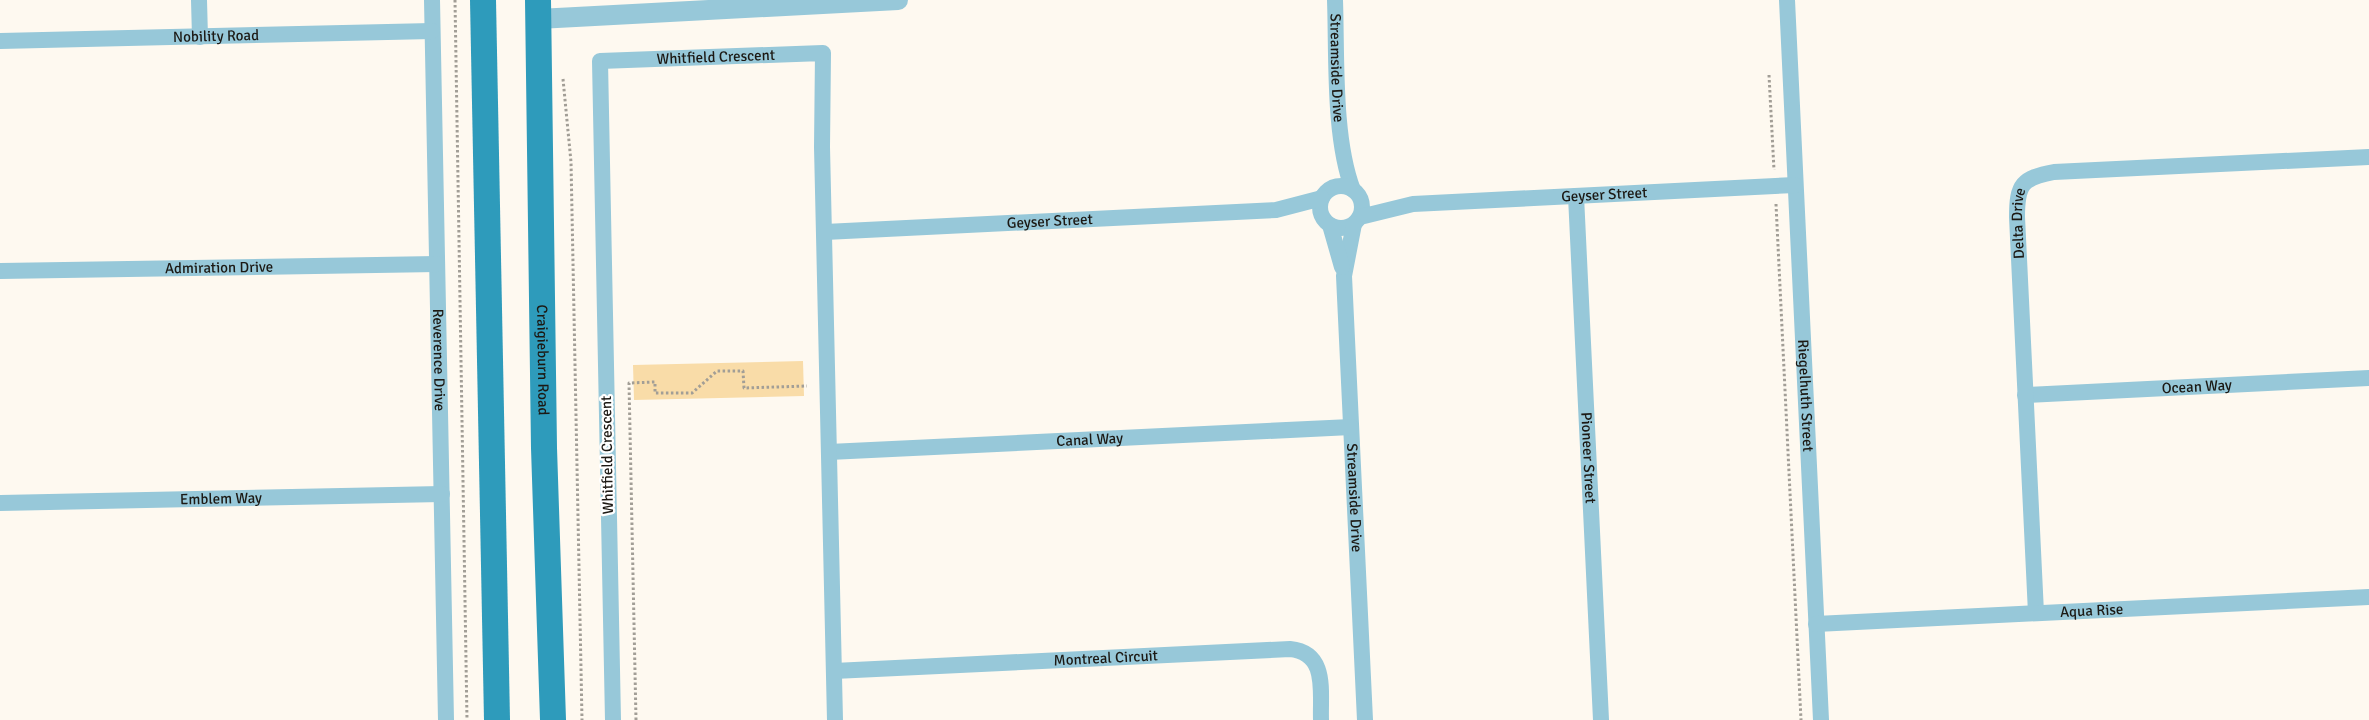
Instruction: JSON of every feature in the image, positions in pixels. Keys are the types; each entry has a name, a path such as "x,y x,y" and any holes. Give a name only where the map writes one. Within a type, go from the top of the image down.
{"main road":[{"path":"483,0 497,720"},
{"name":"Craigieburn Road","path":"538,9 544,448 553,720"}],"street":[{"path":"199,0 200,37"},
{"name":"Reverence Drive","path":"432,0 446,720"},
{"path":"538,9 898,0"},
{"name":"Streamside Drive","path":"1335,0 1341,134 1345,170 1356,192"},
{"name":"Riegelhuth Street","path":"1787,0 1821,720"},
{"name":"Nobility Road","path":"0,41 432,31"},
{"name":"Whitfield Crescent","path":"612,720 600,61 823,53 822,147 835,720"},
{"name":"Streamside Drive","path":"1325,194 1341,134"},
{"name":"Delta Drive","path":"2036,613 2017,201 2018,192 2027,179 2054,172 2369,157"},
{"name":"Geyser Street","path":"1357,220 1413,204 1795,185"},
{"path":"1340,186 1356,192 1362,206 1357,220 1342,228 1326,221 1320,205 1325,194 1340,186"},
{"name":"Geyser Street","path":"1356,192 1413,204"},
{"name":"Geyser Street","path":"1276,210 1325,194"},
{"name":"Pioneer Street","path":"1576,196 1601,720"},
{"name":"Geyser Street","path":"825,232 1276,210 1326,221"},
{"name":"Streamside Drive","path":"1344,276 1357,220"},
{"name":"Streamside Drive","path":"1326,221 1344,276 1365,720"},
{"name":"Admiration Drive","path":"0,272 437,264"},
{"name":"Ocean Way","path":"2025,394 2369,378"},
{"name":"Canal Way","path":"829,452 1351,427"},
{"name":"Emblem Way","path":"0,503 442,494"},
{"name":"Aqua Rise","path":"1816,624 2369,597"},
{"name":"Montreal Circuit","path":"834,671 1290,649 1307,653 1316,663 1319,679 1321,720"}],"path":[{"path":"455,0 467,720"},
{"path":"1769,75 1801,720"},
{"path":"571,162 582,720"},
{"path":"636,720 629,383 654,382 655,393 692,393 717,371 743,371 744,388 807,386"}],"shaded area":[{"path":"803,361 804,396 634,400 633,365"}]}
